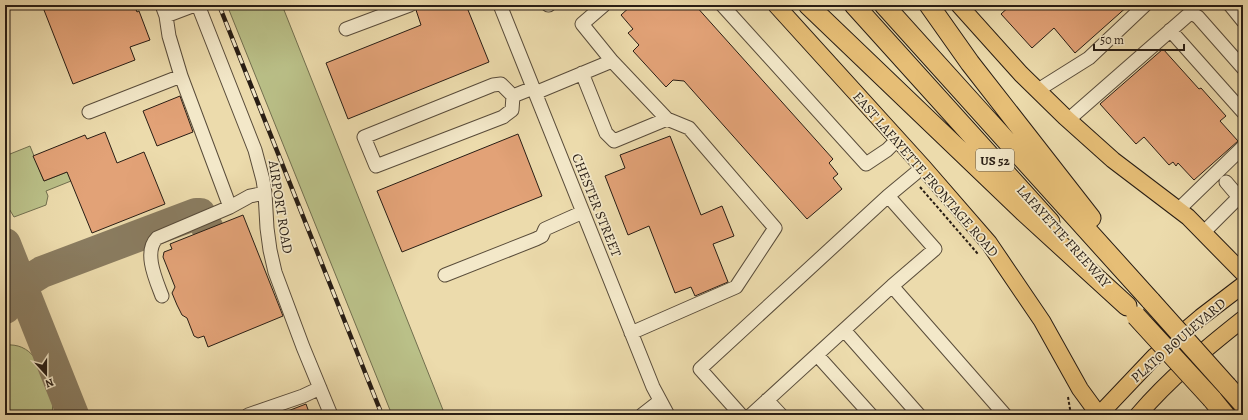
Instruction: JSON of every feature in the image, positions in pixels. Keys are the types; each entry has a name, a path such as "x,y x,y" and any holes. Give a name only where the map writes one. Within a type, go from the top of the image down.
{"highway":[{"path":"808,5 1023,211 1131,311"},
{"name":"LAFAYETTE FREEWAY","path":"854,5 1225,415"},
{"name":"LAFAYETTE FREEWAY","path":"884,5 1243,404"},
{"path":"929,5 970,63 1090,217 1146,296"}],"main road":[{"name":"EAST LAFAYETTE FRONTAGE ROAD","path":"776,5 898,139 917,172 989,243 1042,321 1080,390 1099,415"},
{"path":"966,7 1038,90 1068,120 1113,160 1188,217 1243,273"},
{"name":"PLATO BOULEVARD","path":"1099,415 1155,356 1201,317 1243,285"},
{"name":"PLATO BOULEVARD","path":"1138,415 1154,397 1192,361 1243,319"}],"street":[{"path":"195,5 164,10 169,36 181,76 230,207"},
{"name":"AIRPORT ROAD","path":"198,5 255,150 265,193 267,228 274,266 331,415"},
{"path":"346,29 410,5"},
{"name":"CHESTER STREET","path":"500,5 653,387 668,415"},
{"path":"604,5 582,24 612,61 667,119 689,128 775,228 736,287 631,333"},
{"path":"722,5 866,164 887,150 898,139"},
{"path":"1038,90 1089,58 1145,5"},
{"path":"1230,5 1243,21"},
{"path":"1068,120 1188,15 1195,15 1243,68"},
{"path":"1170,30 1243,112"},
{"path":"513,96 534,90 612,61"},
{"path":"582,73 606,133 614,141 667,119"},
{"path":"89,112 181,76"},
{"path":"501,84 513,96 512,110 503,116 376,166 364,137 493,85 501,84"},
{"path":"1178,210 1243,147"},
{"path":"741,415 700,369 888,196 917,172"},
{"path":"1203,233 1241,199 1226,182"},
{"path":"162,296 152,268 151,252 154,241 157,238 170,231 230,207 250,196 265,193"},
{"path":"751,415 935,248 888,196"},
{"path":"445,275 536,239 542,236 545,229 583,212"},
{"path":"892,286 1005,415"},
{"path":"844,330 919,415"},
{"path":"817,355 871,415"},
{"path":"248,415 303,396 320,388"},
{"path":"767,400 781,415"},
{"path":"642,415 660,401"}],"path":[{"path":"917,172 981,257"},
{"path":"1067,394 1071,415"}],"green space":[{"path":"227,5 282,5 445,415 392,415"},
{"path":"30,146 44,181 95,161 106,167 46,191 48,196 46,205 14,217 5,202 5,156"},
{"path":"5,345 22,347 35,358 53,401 52,415 5,415"}],"building":[{"path":"42,5 134,5 137,12 139,11 150,40 130,47 135,60 73,84"},
{"path":"425,5 466,5 489,62 348,119 326,63 421,25 416,10 417,8"},
{"path":"632,5 695,5 833,159 829,163 838,174 833,178 842,189 807,219 684,81 673,80 666,87 633,51 639,45 628,33 633,29 621,15"},
{"path":"1011,5 1129,5 1075,53 1054,28 1032,48 1001,14"},
{"path":"1163,49 1226,116 1220,121 1238,141 1194,180 1178,163 1176,166 1173,162 1169,165 1144,137 1136,144 1100,104"},
{"path":"180,96 193,132 157,146 143,111"},
{"path":"105,132 117,163 144,152 165,204 92,233 67,172 44,181 33,156 85,135 87,139"},
{"path":"518,134 542,196 402,252 377,191"},
{"path":"670,136 701,215 722,206 734,236 713,244 728,282 695,296 691,287 675,293 649,226 628,235 605,176 625,168 620,155"},
{"path":"243,215 283,316 208,347 204,336 198,338 194,336 187,318 182,315 177,305 172,293 175,287 163,257 164,252 172,249 170,244"},
{"path":"306,404 310,415 280,414"}],"taxiway":[{"path":"5,308 21,285 42,272 196,214 200,214 208,229"},
{"path":"5,244 73,415"}],"railway":[{"path":"219,5 382,415"}]}
